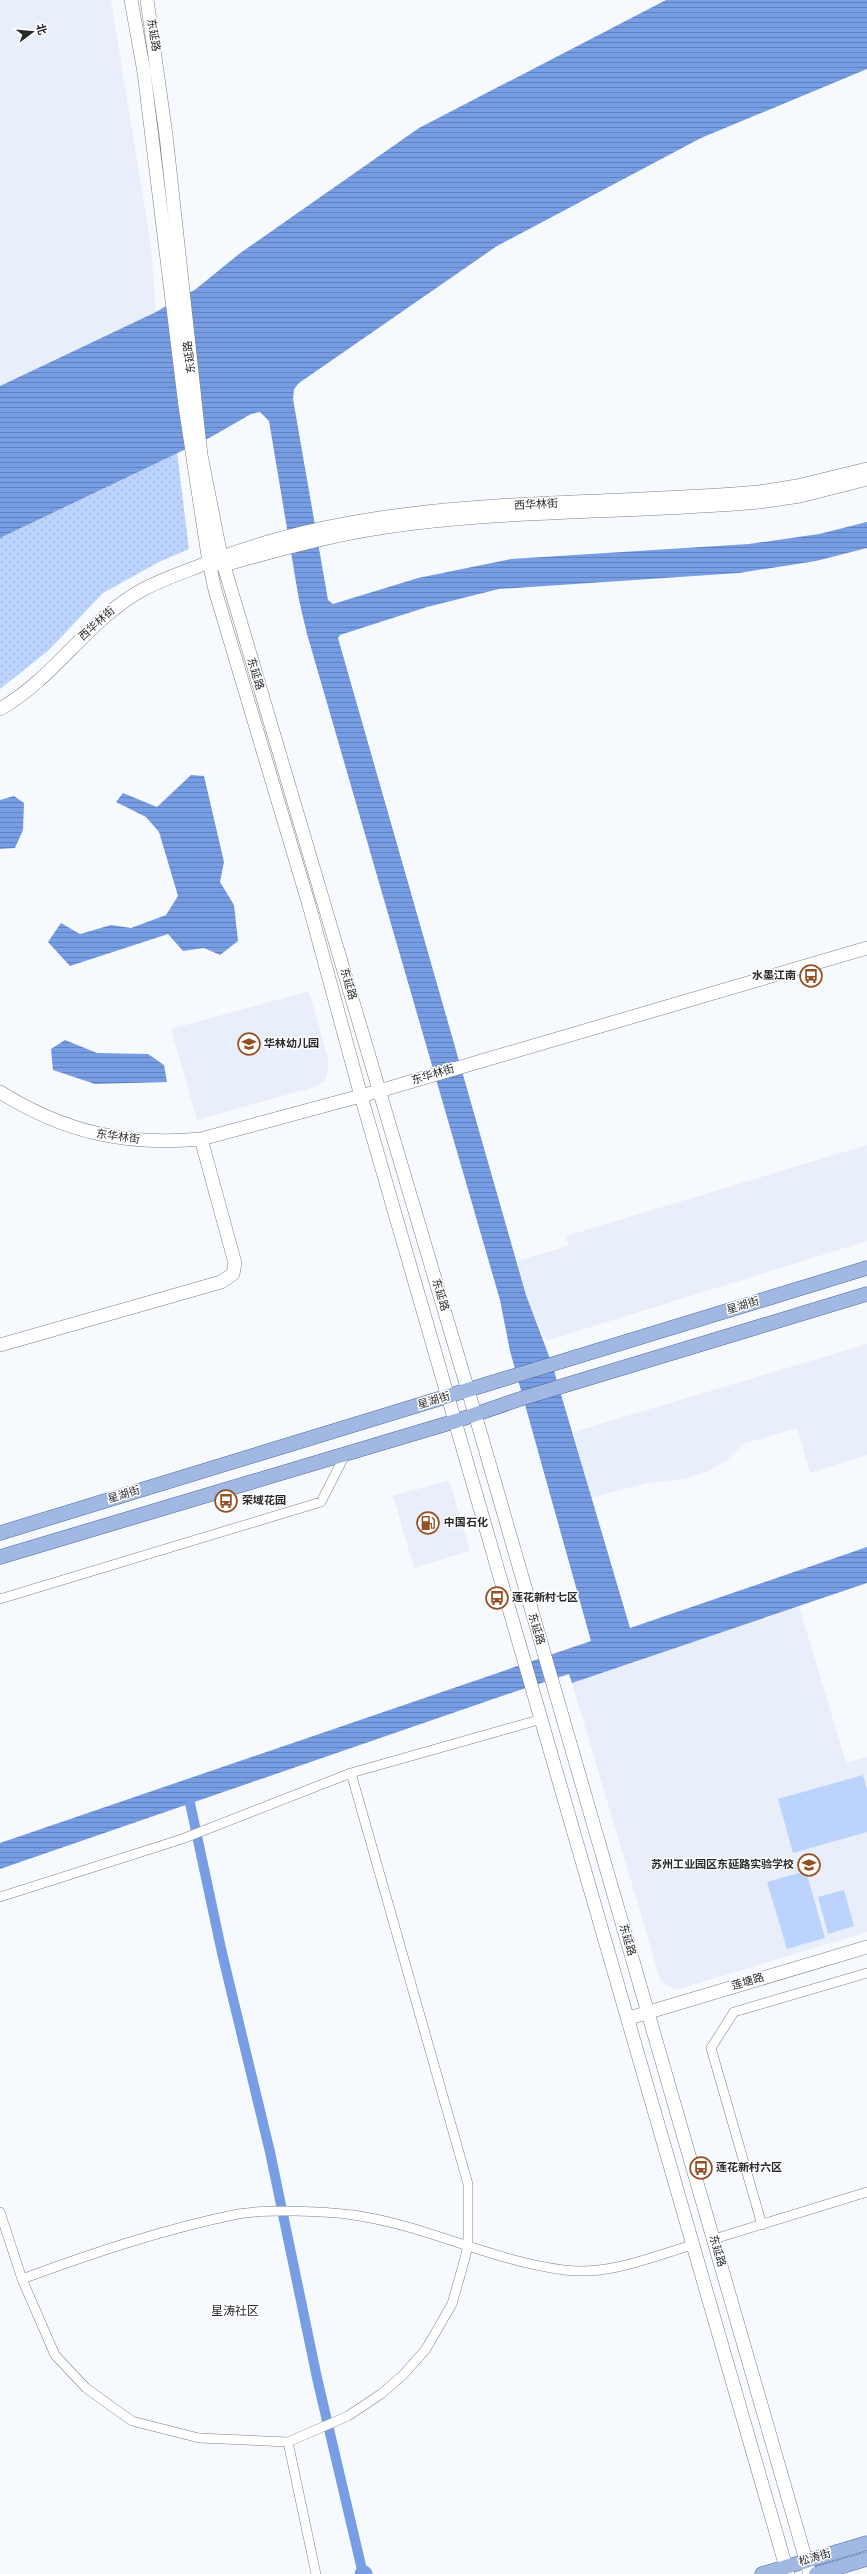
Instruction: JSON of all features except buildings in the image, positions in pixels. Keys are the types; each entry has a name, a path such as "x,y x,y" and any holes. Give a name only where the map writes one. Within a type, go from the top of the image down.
{"main road":[{"name":"东延路","path":"131,0 144,72 175,276 197,458 218,561 468,1390 543,1655 714,2239 808,2567"},
{"name":"东延路","path":"147,0 158,68 175,276"},
{"name":"西华林街","path":"0,709 44,677 83,636 123,602 166,578 218,561 318,535 354,522 419,513 759,492 798,486 867,469"},
{"name":"西华林街","path":"318,535 355,532 421,523 760,502 800,496 867,479"},
{"name":"东延路","path":"218,561 215,590 308,905 361,1096 629,2018 692,2245 786,2570"},
{"name":"东华林街","path":"0,1092 28,1109 78,1130 143,1140 174,1142 201,1139 379,1091 867,948"},
{"path":"0,1345 221,1282 233,1274 235,1262 201,1139"},
{"name":"星湖街","path":"0,1533 867,1268"},
{"path":"0,1557 456,1420 523,1398 867,1294"},
{"name":"莲塘路","path":"629,2018 867,1947"},
{"name":"松涛街","path":"762,2574 808,2567 867,2543"},
{"name":"松涛街","path":"816,2574 867,2559"}],"street":[{"path":"0,1599 321,1502 346,1453"},
{"path":"0,1897 214,1828 351,1773 542,1719"},
{"path":"0,2212 22,2278 55,2354 86,2388 132,2421 199,2438 288,2442 338,2420 381,2394 403,2375 426,2349 452,2304 468,2245 468,2184 351,1773"},
{"path":"762,2225 711,2048 734,2012 867,1973"},
{"path":"714,2239 867,2192"},
{"path":"22,2278 119,2244 240,2214 312,2212 354,2215 468,2245 498,2255 565,2270 608,2269 692,2245"},
{"path":"288,2442 316,2574"}],"shaded area":[{"path":"0,0 111,0 151,246 156,312 0,386"},
{"path":"177,452 189,549 159,562 103,593 49,650 0,689 0,538"},
{"name":"华林幼儿园","path":"309,991 328,1059 328,1071 325,1081 314,1087 197,1120 171,1029"},
{"path":"867,1145 867,1241 549,1340 543,1337 526,1295 517,1261 569,1246 566,1236"},
{"path":"867,1344 867,1455 810,1473 797,1428 743,1444 725,1462 707,1472 684,1479 647,1483 591,1498 573,1432"},
{"path":"449,1480 470,1551 414,1568 393,1496"},
{"path":"799,1606 846,1763 867,1757 867,1932 676,1990 661,1982 572,1683"},
{"path":"863,1775 867,1789 867,1832 793,1853 778,1799"},
{"path":"806,1871 825,1938 787,1949 767,1882"},
{"path":"844,1890 854,1926 828,1934 818,1897"}],"water":[{"path":"666,0 867,0 867,69 701,138 497,246 299,383 294,389 293,399 328,600 333,604 418,578 511,559 749,544 819,534 867,522 867,548 816,561 739,573 499,589 427,607 340,635 338,638 526,1295 552,1364 630,1628 867,1547 867,1583 572,1683 569,1674 511,1693 0,1869 0,1843 591,1641 510,1351 500,1300 307,634 299,600 269,421 260,412 251,414 211,437 0,538 0,386 156,312 196,289 239,254 419,128"},
{"path":"191,775 204,776 224,862 220,882 234,905 238,941 220,955 204,948 183,951 168,934 70,966 48,942 61,923 80,934 111,925 131,928 166,915 178,896 159,832 146,817 116,802 123,793 157,807"},
{"path":"14,796 24,803 23,830 15,848 0,849 0,800"},
{"path":"65,1040 97,1053 148,1054 164,1065 167,1082 95,1084 53,1070 51,1049"}],"waterway":[{"path":"190,1803 222,1953 270,2152 317,2378 363,2574"}],"place":[{"name":"水墨江南","path":"811,976"},
{"name":"华林幼儿园","path":"249,1044"},
{"name":"荣域花园","path":"226,1501"},
{"name":"中国石化","path":"428,1523"},
{"name":"莲花新村七区","path":"497,1598"},
{"name":"苏州工业园区东延路实验学校","path":"809,1865"},
{"name":"莲花新村六区","path":"701,2168"}],"district":[{"name":"星涛社区","path":"235,2312"}]}
